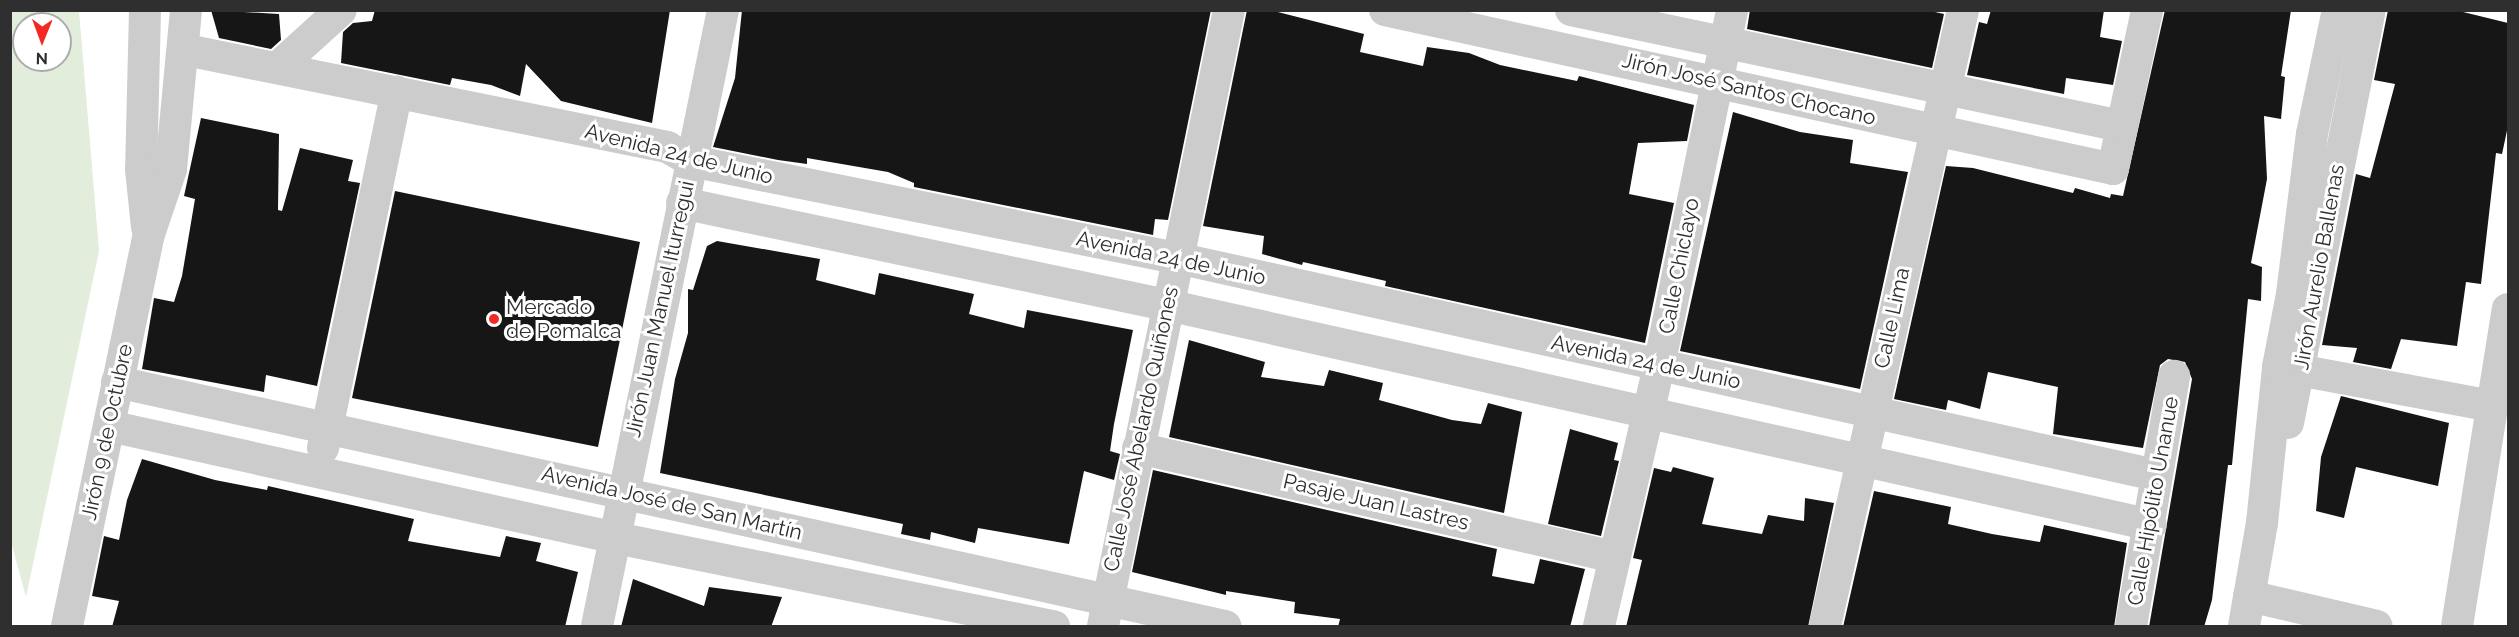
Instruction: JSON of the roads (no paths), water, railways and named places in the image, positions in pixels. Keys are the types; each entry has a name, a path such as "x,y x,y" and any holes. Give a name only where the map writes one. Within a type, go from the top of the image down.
{"street":[{"path":"145,10 141,169 147,237"},
{"path":"147,237 171,169 186,50 186,10"},
{"path":"277,68 341,10"},
{"name":"Jirón Juan Manuel Iturregui","path":"597,627 616,538 622,492 723,10"},
{"name":"Calle José Abelardo Quiñones","path":"1104,614 1229,10"},
{"name":"Jirón José Santos Chocano","path":"1385,10 1717,79 1933,131 2113,169 2121,126 1944,91 1571,10"},
{"name":"Calle Chiclayo","path":"1599,627 1644,416 1659,366 1732,10"},
{"name":"Calle Lima","path":"1825,627 1933,131 1963,10"},
{"path":"2121,126 2147,10"},
{"name":"Jirón Aurelio Ballenas","path":"2289,369 2292,294 2312,134 2338,10"},
{"name":"Jirón Aurelio Ballenas","path":"2244,627 2289,369 2370,10"},
{"name":"Avenida 24 de Junio","path":"186,50 667,147 691,160 1177,258 2156,476"},
{"path":"317,472 397,92"},
{"name":"Avenida 24 de Junio","path":"682,203 1167,305 1644,416 1862,460 2151,525"},
{"name":"Jirón 9 de Octubre","path":"67,627 147,237"},
{"path":"2457,627 2508,309"},
{"path":"2289,369 2493,406"},
{"name":"Calle Hipólito Unanue","path":"2131,627 2151,525 2156,476 2174,376"},
{"name":"Avenida José de San Martín","path":"117,382 622,492 1104,614 1226,627"},
{"name":"Avenida José de San Martín","path":"109,426 616,538 1054,627"},
{"name":"Pasaje Juan Lastres","path":"1138,448 1614,557"},
{"path":"2249,596 2377,627"}],"place":[{"name":"Mercado de Pomalca","path":"494,319"}]}
